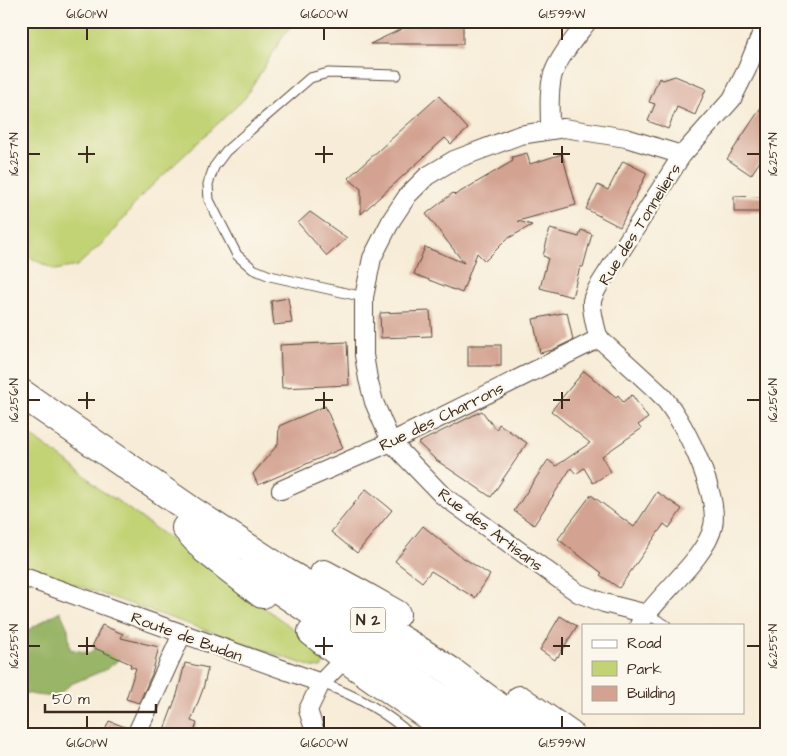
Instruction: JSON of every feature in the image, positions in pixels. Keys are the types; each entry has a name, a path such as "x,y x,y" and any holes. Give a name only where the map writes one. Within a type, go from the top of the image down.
{"highway":[{"name":"N 2","path":"21,393 190,520 491,735"},
{"name":"N 2","path":"21,413 190,520 285,572 426,655 536,735"},
{"path":"190,520 206,550 345,658 455,735"},
{"path":"190,520 279,551 359,592 412,624 570,735"}],"street":[{"path":"550,129 550,94 553,75 558,63 588,21"},
{"name":"Rue des Tonneliers","path":"600,338 594,319 592,301 598,287 682,155 732,99 747,69 766,22"},
{"name":"Rue des Artisans","path":"643,619 578,593 442,495 392,442 374,402 368,379 364,355 364,297 372,258 392,219 408,196 427,176 454,160 520,135 564,128 580,129 626,138 682,155"},
{"path":"600,338 660,394 681,424 698,458 714,509 714,525 708,540 697,557 643,619"},
{"name":"Rue des Charrons","path":"281,490 392,442 600,338"},
{"name":"Route de Budan","path":"21,576 321,684"},
{"path":"136,735 182,634"},
{"path":"316,735 308,710 321,684 345,658"}],"lane":[{"path":"364,297 270,276 253,269 237,255 209,200 208,184 214,167 226,151 310,78 328,73 397,75"},
{"path":"643,619 662,624"},
{"path":"321,684 354,696 381,710 411,735"}],"green space":[{"path":"21,21 295,21 282,38 245,98 142,195 107,239 77,266 55,270 21,253"},
{"path":"21,429 83,473 100,490 321,649 325,658 321,668 312,667 21,566"},
{"path":"60,611 68,629 70,649 89,653 104,643 125,637 122,657 107,669 71,684 56,697 21,692 21,617 28,630"}],"building":[{"path":"415,21 463,21 463,44 370,44"},
{"path":"675,76 706,89 695,115 677,107 668,129 648,121 655,104 649,102 659,78 663,80"},
{"path":"439,96 468,129 451,144 445,138 361,214 361,189 348,178"},
{"path":"766,100 766,152 751,175 727,159"},
{"path":"527,153 530,164 562,154 576,205 518,221 532,225 507,239 485,261 477,253 462,293 414,274 425,247 464,263 426,214 453,193 455,195 513,161 512,157"},
{"path":"623,161 647,173 620,227 586,209 598,185 608,190"},
{"path":"734,196 763,197 763,212 734,212"},
{"path":"310,212 347,238 327,256 298,223"},
{"path":"550,229 579,237 581,230 592,234 572,297 540,288 548,258 543,256"},
{"path":"288,298 292,323 274,325 271,301"},
{"path":"430,311 432,336 381,338 380,313"},
{"path":"567,312 573,340 552,350 540,353 533,319"},
{"path":"347,342 349,385 282,388 280,345"},
{"path":"468,345 501,345 501,366 468,366"},
{"path":"584,371 616,397 618,395 623,402 632,395 648,418 638,425 641,429 602,456 611,472 593,483 584,468 576,474 571,468 534,525 514,511 548,460 556,466 590,443 551,411"},
{"path":"325,406 343,448 258,485 253,474 278,444 279,426"},
{"path":"482,411 496,430 499,424 527,443 491,497 436,460 418,443"},
{"path":"366,489 392,510 357,553 331,532"},
{"path":"657,492 682,509 669,528 664,524 619,588 600,575 602,573 558,539 591,495 634,527"},
{"path":"423,526 456,553 490,575 475,598 431,571 422,582 395,561"},
{"path":"560,616 577,626 555,660 540,650"},
{"path":"102,625 123,634 121,638 159,647 152,674 139,703 126,699 136,668 130,667 131,664 92,647"},
{"path":"185,663 208,668 203,689 191,721 197,723 193,735 162,735 177,695"},
{"path":"109,721 128,728 126,735 103,735"}]}
